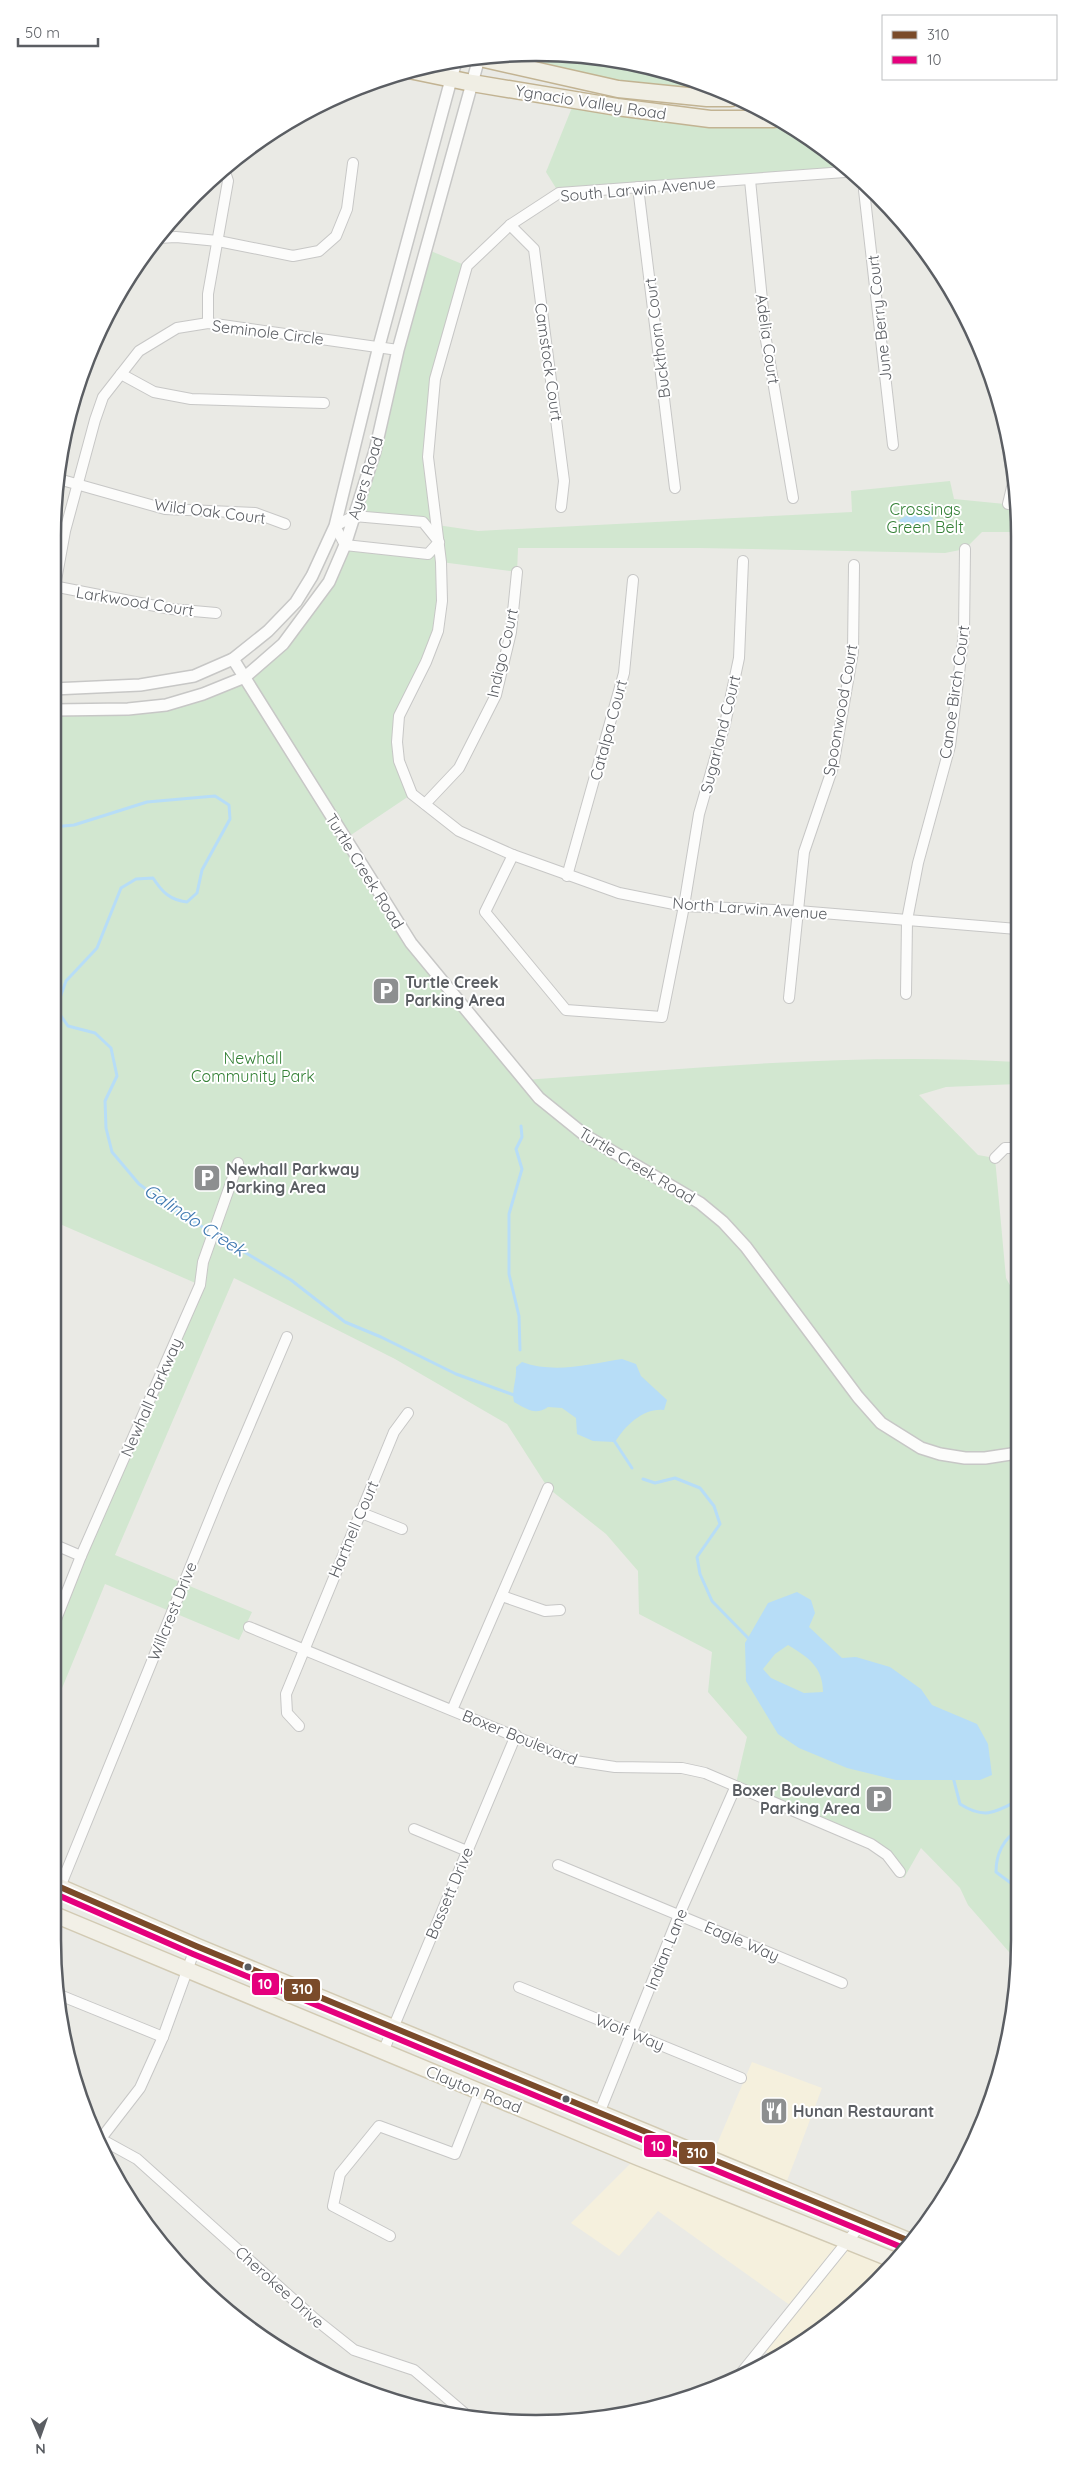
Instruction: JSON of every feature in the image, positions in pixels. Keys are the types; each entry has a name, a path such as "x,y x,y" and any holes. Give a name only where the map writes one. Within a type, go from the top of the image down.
{"highway":[{"name":"Ygnacio Valley Road","path":"500,62 618,89 720,98"},
{"name":"Ygnacio Valley Road","path":"427,74 472,84 710,119 762,119"}],"main road":[{"name":"Clayton Road","path":"61,1887 196,1946 600,2111 905,2239"},
{"name":"Clayton Road","path":"61,1918 637,2157 888,2258"}],"street":[{"name":"Ayers Road","path":"61,710 128,709 166,705 245,677 283,644 302,621 329,582 345,545 375,451 398,350 478,65"},
{"name":"Ayers Road","path":"61,689 140,685 194,676 233,659 268,631 296,602 312,576 335,526 379,346 455,68"},
{"path":"167,238 218,241 293,256 320,251 336,236 347,209 353,163"},
{"name":"South Larwin Avenue","path":"439,542 428,457 435,379 467,266 510,225 559,193 841,172"},
{"path":"208,323 208,294 228,180 227,176"},
{"name":"Adelia Court","path":"750,180 766,340 793,498"},
{"name":"Buckthorn Court","path":"638,187 675,488"},
{"name":"June Berry Court","path":"864,193 893,445"},
{"name":"Camstock Court","path":"510,225 534,249 564,481 561,507"},
{"name":"Seminole Circle","path":"61,552 77,483 103,397 140,351 176,328 208,323 398,350"},
{"path":"121,374 154,392 191,399 324,403"},
{"name":"Wild Oak Court","path":"64,480 165,509 255,513 285,524"},
{"path":"1008,504 1009,498"},
{"path":"354,516 423,522 439,542 428,554 345,545 335,526 354,516"},
{"name":"North Larwin Avenue","path":"439,542 442,601 438,631 426,662 399,716 396,742 399,761 412,794 459,831 567,876 619,893 684,906 798,911 1011,929"},
{"name":"Canoe Birch Court","path":"906,994 908,920 918,863 950,746 964,632 965,550"},
{"name":"Sugarland Court","path":"513,855 486,912 566,1010 662,1017 684,906 699,814 725,724 739,658 743,561"},
{"name":"Spoonwood Court","path":"789,998 804,852 833,766 851,662 854,565"},
{"name":"Indigo Court","path":"425,804 458,768 496,695 511,632 517,572"},
{"name":"Catalpa Court","path":"567,876 624,673 633,580"},
{"name":"Larkwood Court","path":"61,588 171,609 216,613"},
{"name":"Turtle Creek Road","path":"233,659 410,943 539,1098 586,1136 700,1203 723,1222 746,1248 858,1397 881,1423 921,1448 940,1454 965,1458 985,1458 1011,1454"},
{"path":"995,1158 1005,1148 1011,1148"},
{"name":"Newhall Parkway","path":"61,1605 200,1285 208,1249 238,1163"},
{"name":"Willcrest Drive","path":"61,1873 223,1486 288,1337"},
{"name":"Hartnell Court","path":"298,1726 287,1714 286,1694 359,1512 394,1432 408,1413"},
{"path":"452,1710 548,1488"},
{"path":"359,1512 402,1529"},
{"path":"61,1548 81,1556"},
{"path":"502,1596 545,1611 560,1610"},
{"name":"Boxer Boulevard","path":"249,1627 516,1735 575,1761 615,1767 689,1769 705,1773 735,1788 871,1844 887,1855 900,1872"},
{"name":"Bassett Drive","path":"383,2052 516,1735"},
{"name":"Indian Lane","path":"600,2111 679,1915 735,1788"},
{"path":"414,1829 467,1852"},
{"name":"Eagle Way","path":"558,1865 842,1983"},
{"path":"103,2134 140,2088 163,2037 196,1946"},
{"name":"Wolf Way","path":"519,1986 741,2078"},
{"path":"65,1997 163,2037"},
{"path":"390,2236 333,2206 340,2174 378,2126 454,2154 480,2091"},
{"name":"Cherokee Drive","path":"107,2143 137,2159 315,2319 354,2350 414,2370 459,2409"},
{"path":"748,2365 849,2242 863,2222"}],"shaded area":[{"path":"752,2062 822,2088 784,2189 711,2158"},
{"path":"637,2157 888,2258 872,2276 825,2317 800,2335 768,2354 762,2348 794,2308 658,2211 619,2256 571,2223"}],"green space":[{"path":"504,62 567,62 629,70 689,86 720,98 707,98"},
{"path":"575,100 760,118 800,141 841,172 559,193 546,172"},
{"name":"Newhall Community Park","path":"426,249 467,266 435,379 428,457 437,525 478,531 852,512 851,491 950,481 954,499 1010,505 1011,532 982,532 965,549 945,553 700,548 518,548 517,572 441,562 438,631 409,693 397,742 412,794 345,839 376,890 524,1080 832,1060 955,1059 1011,1062 1011,1084 946,1087 919,1095 978,1155 995,1158 1006,1278 1011,1287 1011,1954 968,1905 960,1888 921,1848 904,1878 887,1855 735,1788 747,1737 708,1692 712,1652 639,1614 638,1571 606,1534 548,1488 507,1424 395,1359 234,1278 115,1555 252,1612 239,1640 105,1584 61,1691 61,1608 200,1285 61,1224 61,710 166,705 245,677 302,621 345,545 428,554 439,542 423,522 354,516"}],"water":[{"path":"925,505 933,519 907,534 899,520"},
{"path":"622,1359 636,1364 641,1376 667,1400 664,1410 656,1410 642,1415 624,1430 615,1442 593,1441 577,1434 576,1418 562,1408 548,1407 535,1411 514,1402 516,1367 522,1362 534,1366 559,1368"},
{"path":"797,1592 811,1600 815,1613 809,1627 842,1658 856,1657 890,1667 921,1689 932,1705 977,1724 988,1744 992,1775 980,1780 896,1780 847,1768 799,1748 778,1734 746,1681 745,1643 768,1603","holes":["788,1645 817,1669 823,1692 804,1693 771,1678 763,1669 775,1654"]}],"waterway":[{"name":"Galindo Creek","path":"61,826 74,825 147,802 215,796 229,805 230,819 202,870 197,893 187,902 176,899 163,891 153,878 136,879 121,888 97,948 66,981 61,995"},
{"name":"Galindo Creek","path":"61,1016 68,1026 95,1033 111,1048 117,1076 105,1101 106,1128 112,1152 139,1184 176,1211 291,1280 345,1322 381,1337 456,1374 514,1395"},
{"path":"520,1350 519,1316 509,1274 509,1214 522,1169 516,1149 522,1137 521,1126"},
{"name":"Galindo Creek","path":"613,1439 632,1468"},
{"name":"Galindo Creek","path":"643,1479 655,1483 675,1478 700,1488 714,1506 720,1524 697,1557 700,1574 712,1601 748,1638"},
{"name":"Galindo Creek","path":"953,1777 960,1804 969,1809 984,1813 997,1811 1011,1804"},
{"name":"Galindo Creek","path":"1011,1836 1001,1848 997,1859 996,1872 1011,1883"}],"transit line":[{"name":"310","path":"61,1887 196,1946 905,2239"},
{"name":"10","path":"61,1896 193,1954 899,2246"}],"place":[{"name":"Turtle Creek Parking Area","path":"386,991"},
{"name":"Newhall Parkway Parking Area","path":"207,1178"},
{"name":"Boxer Boulevard Parking Area","path":"879,1799"},
{"name":"Hunan Restaurant","path":"774,2111"}],"park label":[{"name":"Crossings Green Belt","path":"925,518"}]}
